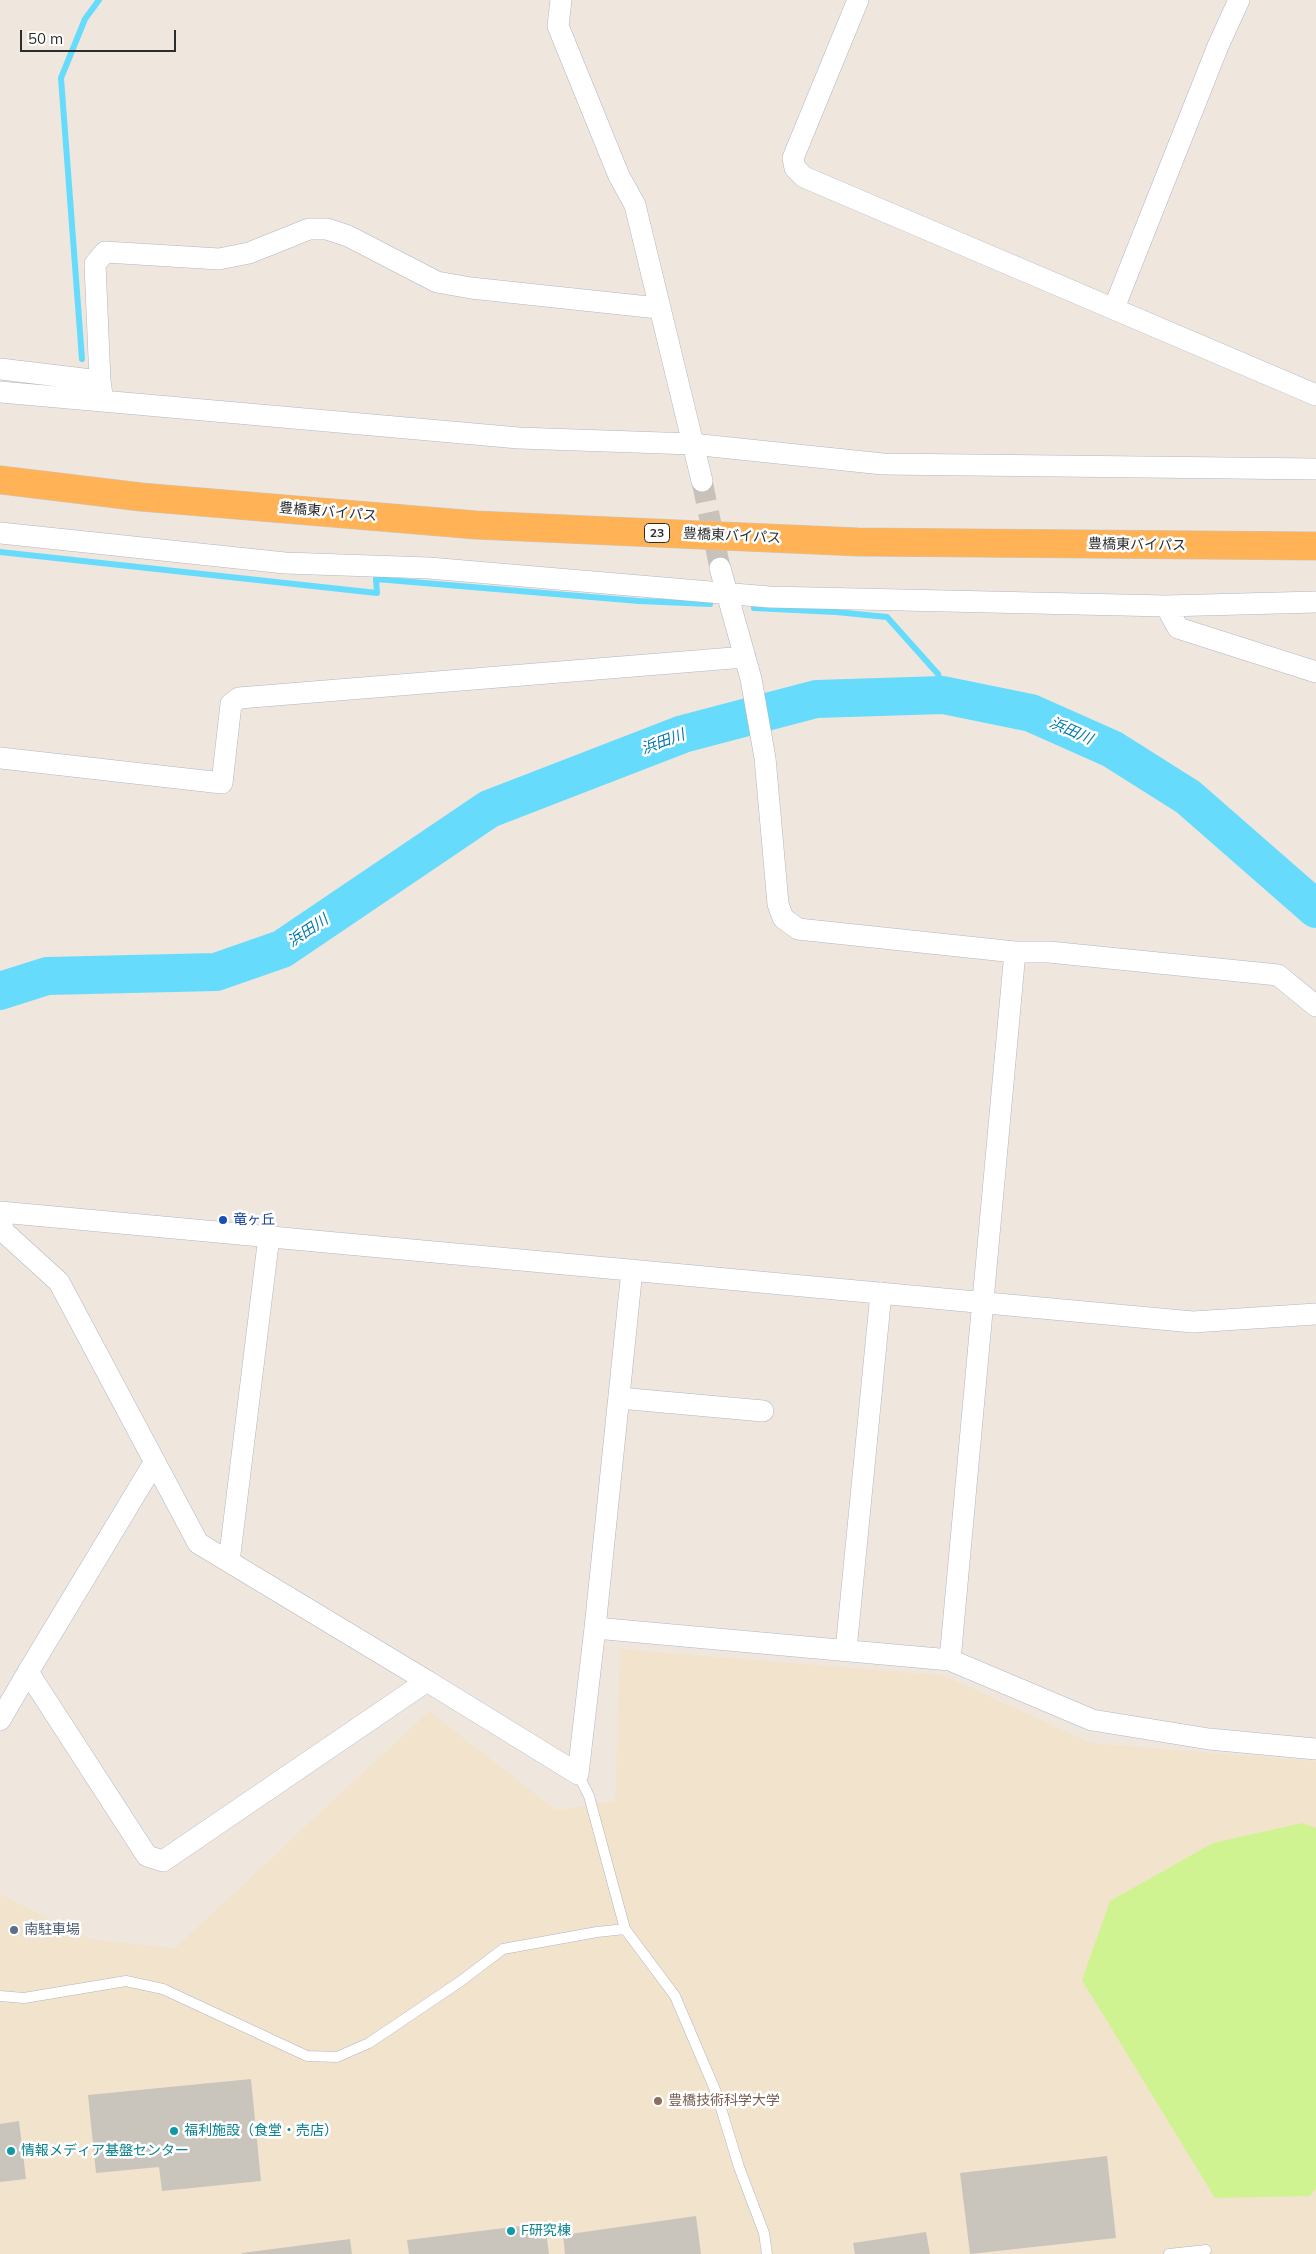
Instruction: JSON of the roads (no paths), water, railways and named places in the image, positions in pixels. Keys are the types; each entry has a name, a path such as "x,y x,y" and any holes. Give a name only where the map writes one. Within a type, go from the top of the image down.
{"highway":[{"name":"豊橋東バイパス","path":"0,480 141,497 476,525 858,542 1316,546"}],"street":[{"path":"561,0 558,26 619,176 635,205 658,308 702,481"},
{"path":"858,0 793,158 795,168 804,176 1316,395"},
{"path":"1114,308 1218,46 1239,0"},
{"path":"102,391 95,264 104,252 219,259 249,253 309,229 327,229 348,236 438,282 472,288 658,308"},
{"path":"0,369 102,391 519,438 692,444 883,464 1316,469"},
{"path":"0,392 102,391"},
{"path":"0,533 285,563 429,568 769,597 1166,606 1316,602"},
{"path":"720,568 752,678 765,758 778,904 784,918 798,929 1015,952 1049,952 1278,975 1316,1006"},
{"path":"1166,606 1178,628 1316,672"},
{"path":"0,758 222,783 231,704 239,698 746,658"},
{"path":"950,1660 1015,952"},
{"path":"0,1212 1193,1322 1316,1314"},
{"path":"0,1219 4,1232 59,1282 105,1365 154,1463 198,1544 578,1774 632,1270"},
{"path":"229,1562 269,1236"},
{"path":"846,1650 881,1293"},
{"path":"619,1398 763,1411"},
{"path":"0,1720 154,1463"},
{"path":"595,1628 950,1660 1092,1720 1209,1739 1316,1749"},
{"path":"28,1672 147,1856 163,1861 427,1681"}],"lane":[{"path":"578,1774 590,1796 626,1929 675,1996 716,2092 764,2233 767,2254"},
{"path":"0,1996 24,1998 126,1981 163,1989 307,2056 337,2056 370,2043 462,1981 503,1949 597,1932 626,1929"},
{"path":"1169,2254 1206,2250"}],"waterway":[{"path":"82,359 61,78 85,19 99,0"},
{"path":"0,552 377,593 376,579 639,601 710,604"},
{"path":"754,608 836,612 887,617 938,674 943,695"},
{"name":"浜田川","path":"0,991 47,976 216,972 282,949 489,809 683,734 816,699 943,695 1031,713 1112,749 1188,797 1316,909"}],"tunnel":[{"path":"702,481 720,568"}],"place":[{"name":"竜ヶ丘","path":"223,1220"},
{"name":"南駐車場","path":"14,1930"},
{"name":"豊橋技術科学大学","path":"658,2101"},
{"name":"福利施設（食堂・売店）","path":"174,2131"},
{"name":"情報メディア基盤センター","path":"11,2151"},
{"name":"F研究棟","path":"511,2231"}]}
